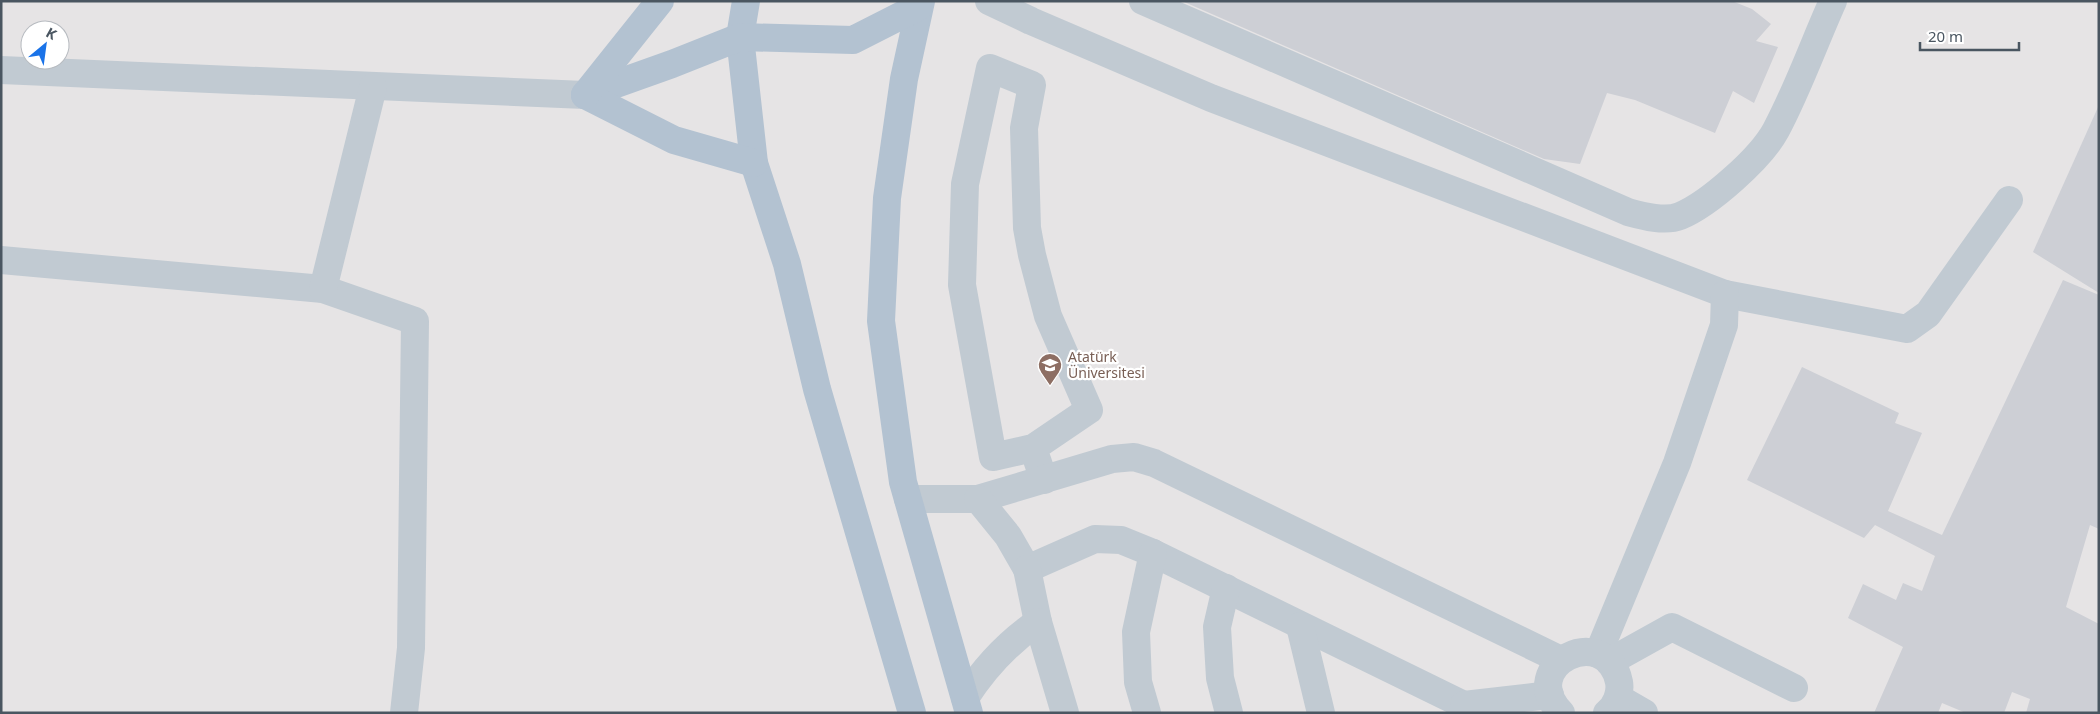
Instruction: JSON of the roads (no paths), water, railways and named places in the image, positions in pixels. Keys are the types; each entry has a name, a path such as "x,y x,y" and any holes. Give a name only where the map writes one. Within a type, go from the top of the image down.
{"main road":[{"path":"585,95 660,1"},
{"path":"746,1 740,37 754,163 787,264 817,389 912,713"},
{"path":"585,95 740,37 853,40 923,3"},
{"path":"923,3 904,79 888,198 881,321 903,482 967,706"},
{"path":"585,95 674,140 754,163"}],"street":[{"path":"990,1 1031,21 1211,98 1724,294 1907,329 1928,314 2009,200"},
{"path":"1143,1 1628,212 1658,218 1679,216 1723,189 1755,157 1775,131 1833,1"},
{"path":"990,68 1032,85 1024,128 1027,228 1048,316 1088,410 1033,448 993,457 962,285 965,184 990,68"},
{"path":"1,70 585,95"},
{"path":"323,289 372,87"},
{"path":"1,260 323,289 416,321 411,648 404,713"},
{"path":"1603,658 1677,463 1724,325 1724,294"},
{"path":"1033,448 1044,480"},
{"path":"908,499 978,499 1112,459 1134,457 1154,463 1561,660"},
{"path":"978,499 1008,536 1027,568 1038,622 1065,713"},
{"path":"1027,568 1095,539 1120,540 1153,553 1226,588 1464,709 1554,707 1549,682 1553,670 1561,660 1572,653 1585,652 1603,658 1616,672 1619,684 1613,705 1644,713"},
{"path":"1147,713 1138,682 1136,632 1153,553"},
{"path":"1226,588 1217,627 1220,678 1229,713"},
{"path":"967,706 992,660 1008,644 1038,622"},
{"path":"1300,626 1320,713"},
{"path":"1603,658 1672,627 1794,688"}],"place":[{"name":"Atatürk Üniversitesi","path":"1050,386"}]}
